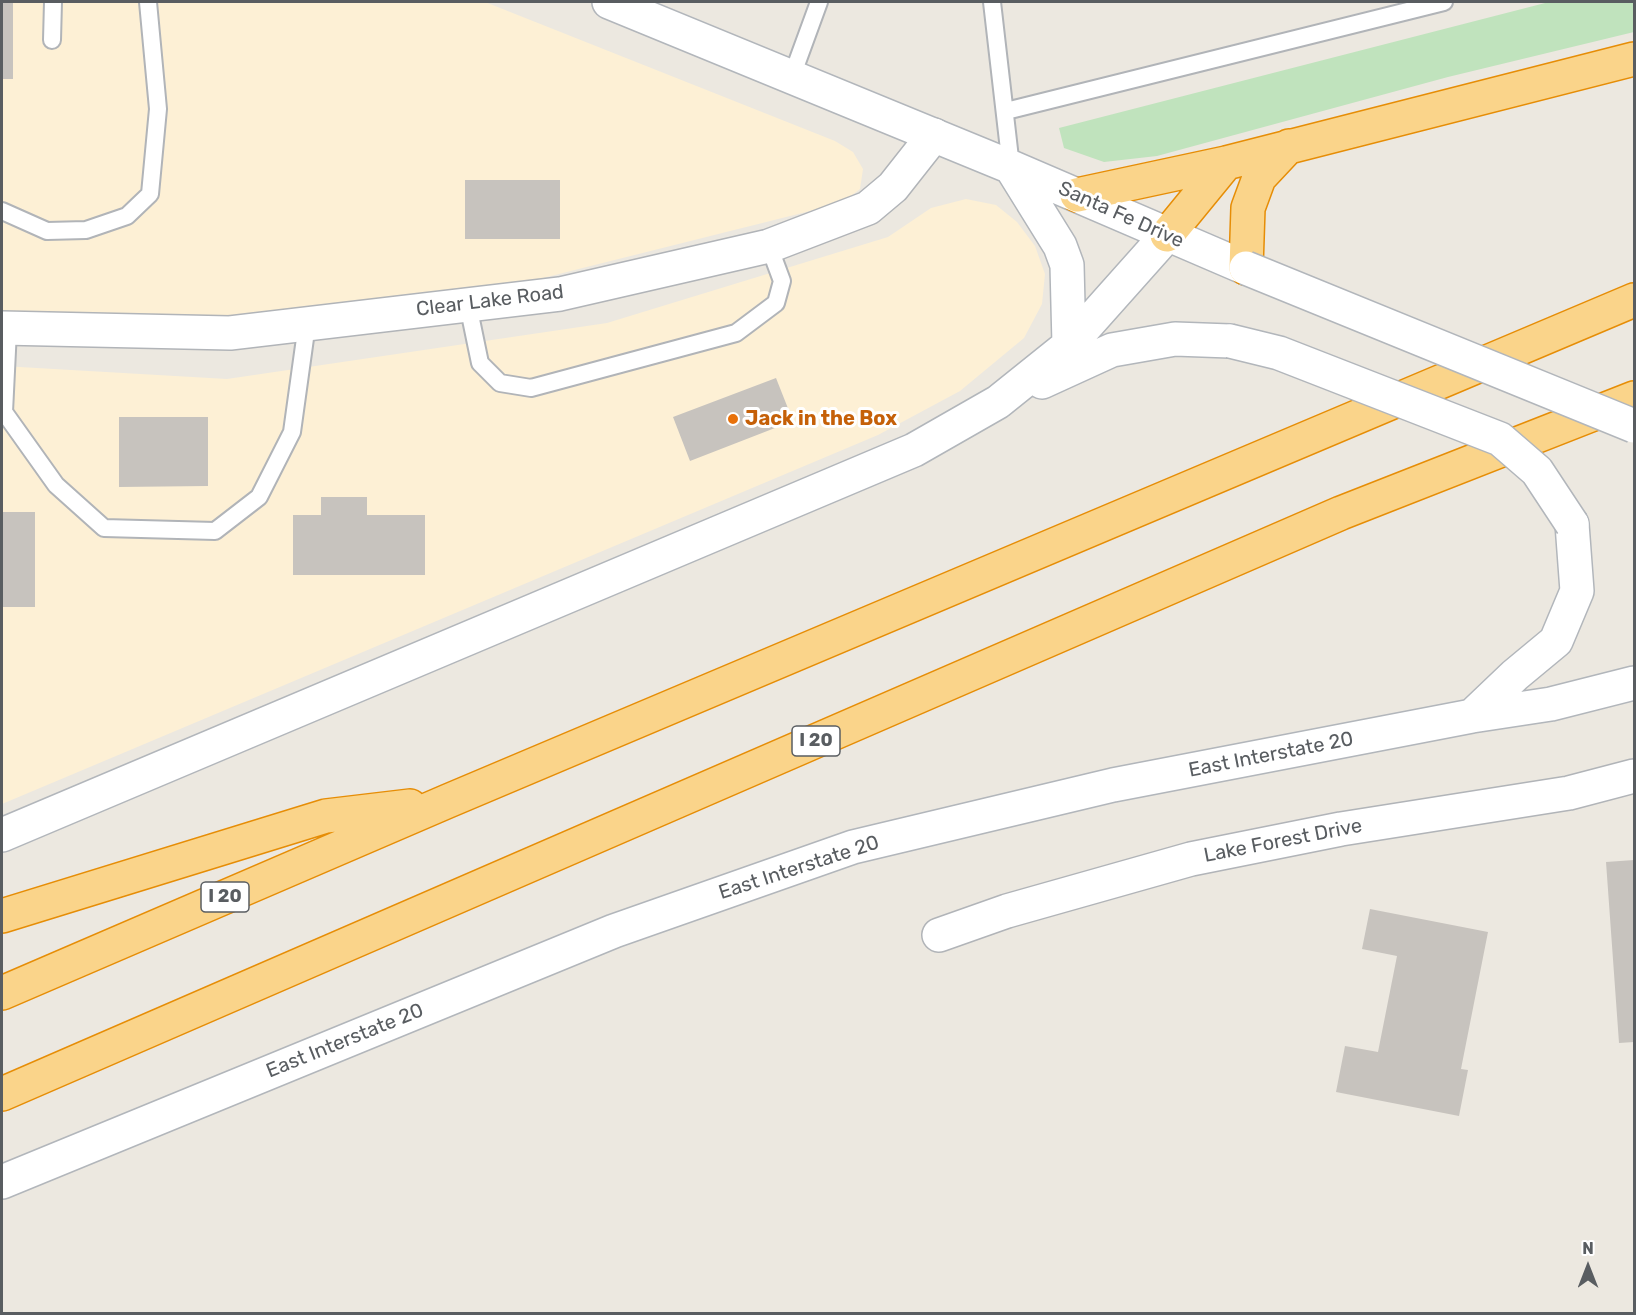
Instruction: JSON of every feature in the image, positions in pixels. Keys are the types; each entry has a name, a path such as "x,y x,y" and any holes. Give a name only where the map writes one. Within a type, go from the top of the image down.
{"highway":[{"path":"1077,195 1226,163 1635,59"},
{"path":"1246,268 1248,208 1259,178 1289,146"},
{"path":"1167,235 1226,163"},
{"name":"I 20","path":"2,993 448,801 1635,300"},
{"name":"I 20","path":"2,1094 1341,513 1635,398"},
{"path":"2,916 326,816 448,801"}],"main road":[{"name":"Santa Fe Drive","path":"610,2 1011,167 1246,268 1635,426"},
{"name":"Clear Lake Road","path":"5,329 230,333 560,294 769,246 868,208 893,187 934,135"},
{"path":"1011,167 1060,246 1067,265 1069,345"},
{"path":"998,402 1069,345 1167,235"},
{"path":"2,835 914,450 998,402 1112,350 1175,339 1230,341 1279,352 1500,439 1537,471 1572,524 1577,591 1556,640 1472,716"},
{"name":"East Interstate 20","path":"2,1182 614,931 853,847 1113,784 1472,716 1551,704 1635,683"},
{"name":"Lake Forest Drive","path":"939,935 1007,911 1191,859 1341,829 1569,793 1635,776"}],"lane":[{"path":"52,40 53,2"},
{"path":"2,211 47,231 86,230 127,216 150,194 158,109 148,2"},
{"path":"792,76 819,2"},
{"path":"992,2 1011,167"},
{"path":"1006,111 1444,2"},
{"path":"468,304 480,363 500,383 531,388 736,333 776,303 782,281 769,246"},
{"path":"5,329 4,412 56,485 104,528 215,531 259,496 292,432 307,324"}],"shaded area":[{"path":"2,2 485,2 835,141 853,152 863,169 860,189 842,203 455,300 194,325 60,320 2,311"},
{"path":"966,199 996,205 1017,222 1035,246 1045,274 1042,304 1024,338 960,391 878,435 2,804 2,366 227,379 607,323 888,237 931,208"}],"green space":[{"path":"1549,2 1634,2 1634,32 1448,77 1157,156 1104,162 1064,148 1059,128"}],"building":[{"path":"2,2 13,2 13,79 2,79"},
{"path":"465,180 560,180 560,239 465,239"},
{"name":"Jack in the Box","path":"776,378 793,421 690,461 673,417"},
{"path":"119,417 208,417 208,486 119,487"},
{"path":"321,497 367,497 367,515 425,515 425,575 293,575 293,515 321,515"},
{"path":"2,512 35,512 35,607 2,607"},
{"path":"1634,860 1634,1042 1619,1043 1606,862"},
{"path":"1370,909 1488,932 1461,1069 1468,1070 1459,1116 1336,1092 1345,1046 1378,1052 1397,956 1362,949"}],"place":[{"name":"Jack in the Box","path":"733,419"}]}
